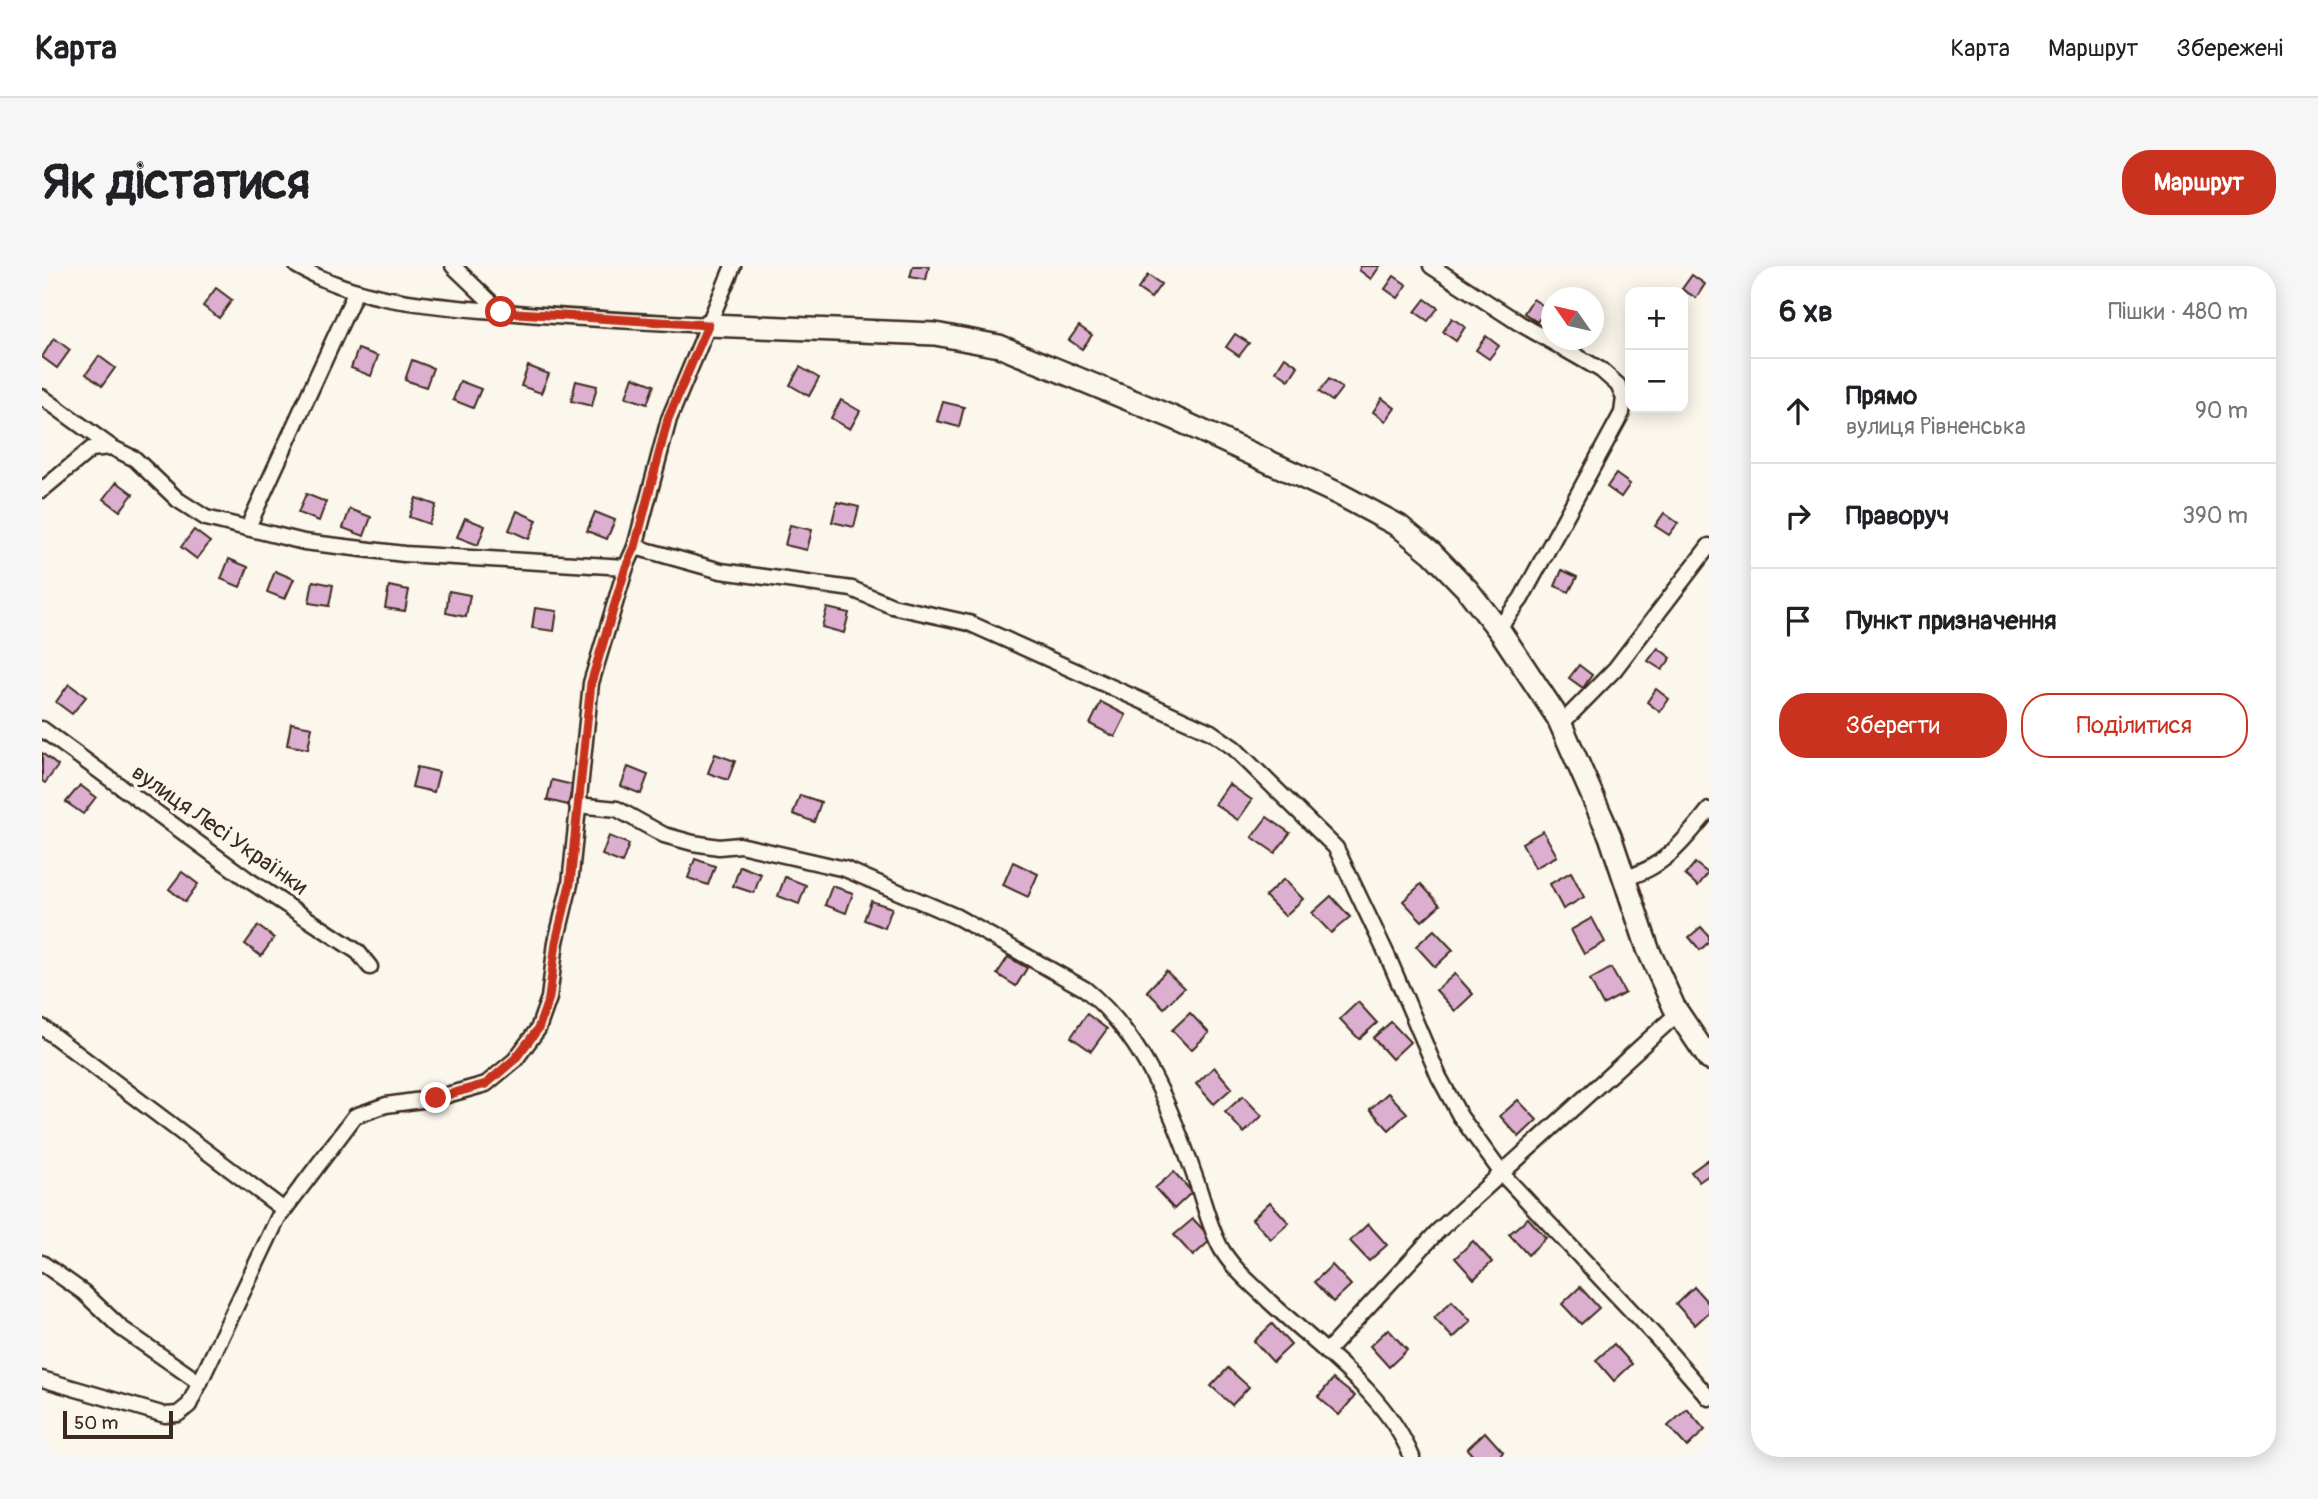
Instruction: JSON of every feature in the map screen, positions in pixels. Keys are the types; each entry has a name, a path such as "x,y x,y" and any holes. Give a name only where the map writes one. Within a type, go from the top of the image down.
{"street":[{"path":"297,266 356,291 405,303 708,325 934,334 999,346 1174,418 1375,512 1432,553 1498,629 1561,724 1610,836 1648,949 1678,1013 1709,1059"},
{"path":"453,266 501,312"},
{"path":"42,1379 165,1415 178,1413 189,1405 284,1210 355,1116 386,1105 448,1096 486,1084 515,1059 538,1029 549,998 556,942 570,884 591,683 626,567 635,547 668,419 733,266"},
{"path":"1431,266 1519,323 1601,370 1618,385 1625,398 1622,412 1537,570 1498,629"},
{"path":"248,527 356,291"},
{"path":"42,397 111,447 135,459 178,500 206,518 304,542 404,554 626,567"},
{"path":"42,490 91,449 111,447"},
{"path":"1561,724 1615,669 1709,546"},
{"path":"635,547 721,571 852,589 892,606 969,623 1211,732 1234,748 1336,848 1388,957 1439,1077 1460,1116 1503,1175 1657,1338 1709,1398"},
{"name":"вулиця Лесі Українки","path":"42,729 247,879 358,952 370,967"},
{"path":"577,805 617,809 664,835 694,843 719,847 740,845 845,869 957,917 1085,989 1103,1004 1129,1035 1149,1069 1171,1112 1221,1249 1241,1275 1371,1395 1406,1444 1412,1457"},
{"path":"1624,878 1643,873 1664,860 1709,810"},
{"path":"1326,1352 1438,1231 1503,1175 1678,1013"},
{"path":"42,1027 284,1210"},
{"path":"42,1263 83,1292 121,1328 200,1383"}],"building":[{"path":"913,266 929,266 926,280 910,277"},
{"path":"1361,266 1380,266 1371,279 1359,270"},
{"path":"1148,275 1161,284 1151,298 1138,289"},
{"path":"1692,275 1705,284 1696,298 1688,293 1688,287 1683,287"},
{"path":"1394,276 1407,285 1398,298 1385,289"},
{"path":"216,288 232,300 219,318 203,306"},
{"path":"1425,299 1438,308 1428,321 1415,312"},
{"path":"1533,299 1541,304 1541,316 1537,322 1524,313"},
{"path":"1452,318 1465,327 1456,341 1443,332"},
{"path":"1079,326 1092,335 1082,349 1069,340"},
{"path":"1235,334 1249,343 1239,356 1226,347"},
{"path":"1486,336 1499,346 1489,359 1476,350"},
{"path":"54,338 70,350 57,368 42,357"},
{"path":"358,349 378,356 371,376 351,368"},
{"path":"99,356 115,368 102,386 86,374"},
{"path":"1285,357 1298,366 1289,380 1276,371"},
{"path":"412,360 433,368 426,387 405,380"},
{"path":"528,366 549,374 541,393 521,386"},
{"path":"800,367 819,378 809,396 790,385"},
{"path":"633,377 654,385 647,404 626,397"},
{"path":"1329,379 1342,388 1332,401 1319,392"},
{"path":"460,381 481,389 473,408 453,400"},
{"path":"576,381 597,386 592,406 571,401"},
{"path":"1382,398 1395,408 1386,421 1373,412"},
{"path":"841,400 860,411 850,429 831,418"},
{"path":"943,402 964,407 959,427 937,421"},
{"path":"1616,474 1630,484 1621,497 1607,487"},
{"path":"117,482 133,494 120,511 104,499"},
{"path":"306,494 326,502 319,521 298,513"},
{"path":"416,498 436,505 429,524 409,517"},
{"path":"837,502 859,507 854,527 832,522"},
{"path":"350,509 371,517 364,536 343,528"},
{"path":"517,511 537,520 529,539 509,530"},
{"path":"595,512 615,520 607,539 587,531"},
{"path":"1664,513 1678,523 1669,535 1655,526"},
{"path":"465,518 485,526 478,545 457,537"},
{"path":"790,525 812,530 807,550 785,545"},
{"path":"194,530 210,542 197,559 181,547"},
{"path":"229,559 248,567 240,587 221,579"},
{"path":"1562,570 1577,577 1569,592 1555,586"},
{"path":"275,571 294,579 285,599 267,592"},
{"path":"313,581 333,585 329,606 309,603"},
{"path":"389,586 409,590 405,611 385,608"},
{"path":"449,591 470,595 466,617 446,613"},
{"path":"535,608 557,611 554,631 532,628"},
{"path":"827,608 849,613 844,633 822,627"},
{"path":"1658,648 1671,658 1662,670 1648,661"},
{"path":"1579,665 1592,675 1583,688 1569,678"},
{"path":"69,684 86,697 72,714 56,702"},
{"path":"1656,689 1669,699 1660,712 1647,702"},
{"path":"1101,702 1126,715 1115,737 1090,724"},
{"path":"291,723 312,727 308,749 287,745"},
{"path":"42,753 58,766 45,783 42,781"},
{"path":"715,754 735,761 728,780 708,773"},
{"path":"417,767 439,772 434,792 412,787"},
{"path":"628,767 648,775 641,794 621,786"},
{"path":"552,780 573,785 568,805 547,800"},
{"path":"1229,784 1252,800 1238,820 1215,804"},
{"path":"80,785 96,797 83,814 66,802"},
{"path":"800,795 821,802 814,822 793,814"},
{"path":"1267,817 1290,833 1275,853 1252,837"},
{"path":"1543,831 1557,856 1535,868 1522,843"},
{"path":"609,836 629,844 622,863 602,855"},
{"path":"695,859 715,866 708,885 688,878"},
{"path":"1013,862 1038,874 1028,897 1003,885"},
{"path":"1695,863 1708,873 1698,886 1685,875"},
{"path":"740,866 761,874 754,893 733,886"},
{"path":"182,872 198,884 185,902 169,889"},
{"path":"1571,872 1584,897 1563,909 1550,884"},
{"path":"785,877 806,885 799,904 778,896"},
{"path":"1284,879 1303,899 1285,916 1265,896"},
{"path":"1421,884 1440,905 1422,921 1403,901"},
{"path":"832,886 853,893 846,913 825,905"},
{"path":"1331,896 1350,917 1331,933 1312,913"},
{"path":"871,901 892,908 885,928 864,920"},
{"path":"1592,918 1605,942 1584,954 1571,930"},
{"path":"258,926 274,938 261,956 245,944"},
{"path":"1701,927 1709,936 1709,942 1700,950 1689,937"},
{"path":"1434,930 1453,950 1435,967 1416,946"},
{"path":"1008,957 1027,968 1016,986 997,974"},
{"path":"1611,968 1625,993 1603,1005 1590,980"},
{"path":"1166,971 1184,988 1164,1008 1147,991"},
{"path":"1455,974 1473,994 1455,1011 1436,990"},
{"path":"1358,1002 1377,1023 1359,1039 1340,1019"},
{"path":"1190,1013 1209,1033 1191,1050 1172,1030"},
{"path":"1087,1014 1107,1029 1091,1051 1071,1037"},
{"path":"1391,1022 1410,1042 1392,1059 1373,1038"},
{"path":"1214,1067 1232,1088 1214,1104 1196,1084"},
{"path":"1388,1093 1407,1113 1389,1130 1370,1109"},
{"path":"1243,1096 1262,1116 1244,1133 1225,1112"},
{"path":"1518,1100 1537,1120 1519,1137 1500,1116"},
{"path":"1709,1159 1709,1175 1699,1182 1691,1172"},
{"path":"1174,1172 1192,1192 1174,1209 1155,1188"},
{"path":"1270,1202 1289,1223 1271,1239 1252,1219"},
{"path":"1528,1218 1546,1238 1528,1255 1509,1234"},
{"path":"1193,1219 1212,1239 1193,1256 1174,1235"},
{"path":"1368,1224 1387,1245 1369,1261 1350,1241"},
{"path":"1473,1241 1492,1262 1474,1279 1455,1258"},
{"path":"1332,1265 1351,1285 1333,1302 1314,1282"},
{"path":"1580,1287 1599,1308 1581,1324 1562,1304"},
{"path":"1694,1287 1709,1304 1709,1312 1695,1325 1676,1304"},
{"path":"1452,1301 1471,1321 1453,1338 1434,1318"},
{"path":"1272,1324 1291,1345 1273,1362 1254,1341"},
{"path":"1388,1329 1407,1350 1389,1367 1370,1346"},
{"path":"1614,1344 1632,1364 1614,1381 1596,1360"},
{"path":"1228,1368 1249,1387 1232,1405 1211,1386"},
{"path":"1333,1379 1355,1396 1339,1415 1318,1397"},
{"path":"1687,1409 1705,1430 1687,1447 1668,1426"},
{"path":"1485,1432 1503,1452 1499,1457 1474,1457 1467,1449"}],"route":[{"path":"436,1098 486,1084 515,1059 538,1029 549,998 556,942 570,884 591,683 626,567 635,547 668,419 708,325 501,312"}]}
